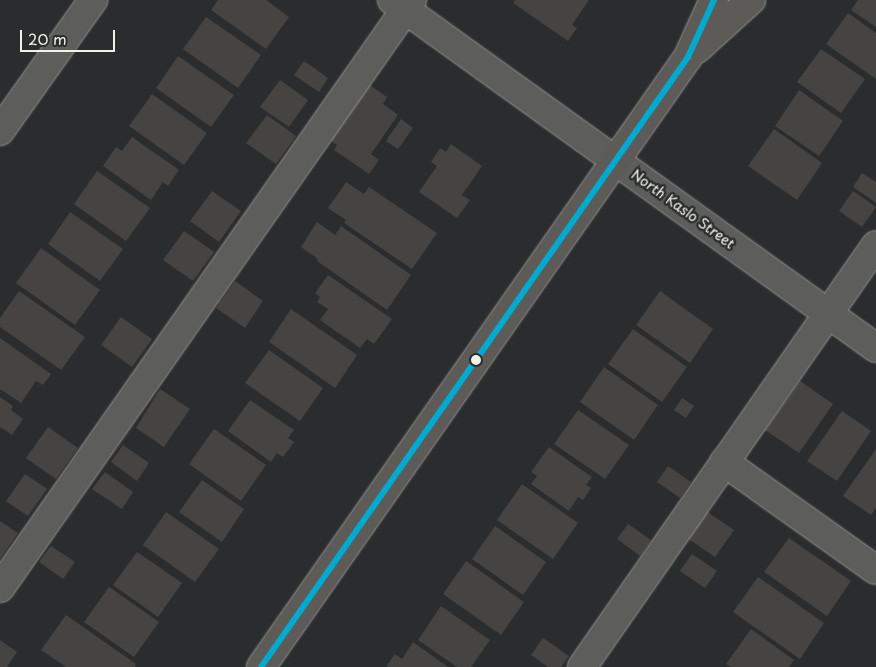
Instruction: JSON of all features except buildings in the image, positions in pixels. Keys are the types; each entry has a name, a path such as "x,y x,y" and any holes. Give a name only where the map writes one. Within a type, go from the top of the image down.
{"main road":[{"path":"261,667 688,57 714,0"},
{"path":"688,57 751,0"}],"street":[{"path":"0,131 93,0"},
{"path":"0,588 403,3"},
{"name":"North Kaslo Street","path":"403,3 616,162 876,348"},
{"path":"582,667 876,245"},
{"path":"724,462 876,570"}],"transit line":[{"path":"261,667 688,57 714,0"}]}
